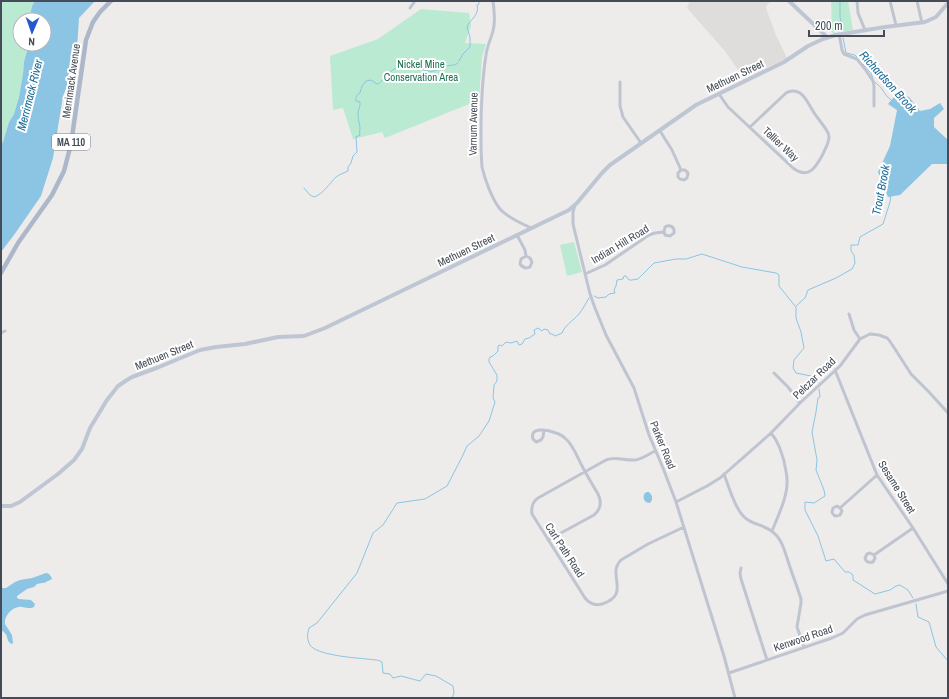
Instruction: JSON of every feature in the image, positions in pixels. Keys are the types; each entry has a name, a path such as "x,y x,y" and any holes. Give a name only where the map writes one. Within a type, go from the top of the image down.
{"main road":[{"name":"Merrimack Avenue","path":"1,273 8,258 52,195 64,171 71,144 86,40 93,22 111,1"}],"street":[{"path":"410,8 415,1"},
{"name":"Varnum Avenue","path":"493,1 495,17 494,27 486,53 482,102 482,167 493,197 500,208 508,216 531,228"},
{"path":"789,1 827,37"},
{"path":"857,1 858,13 865,30"},
{"path":"890,1 896,25"},
{"path":"917,1 922,23"},
{"name":"Methuen Street","path":"1,506 11,506 20,502 58,474 74,460 82,449 90,428 107,400 118,386 128,379 159,368 200,350 278,338 300,337 313,333 566,212 610,165 696,105 784,62 808,46 827,37 839,34 896,25 922,23 939,14 947,3"},
{"path":"839,34 844,54 857,59 873,81 874,106"},
{"path":"620,82 620,106 623,117 641,144"},
{"name":"Tellier Way","path":"719,94 725,103 750,127 793,168 801,172 808,172 814,169 829,140 828,133 805,98 800,92 793,90 786,93 750,127"},
{"path":"660,131 672,150 681,170"},
{"name":"Parker Road","path":"577,202 572,219 590,294 610,341 632,383 655,451 670,484 729,672 735,698"},
{"name":"Indian Hill Road","path":"585,274 605,266 648,235 664,232"},
{"path":"518,235 525,250 526,256 530,258 532,262 530,267 527,268 522,267 520,263 521,259 526,256"},
{"path":"848,314 854,330 860,339 872,334 886,338 893,345 911,374 948,413"},
{"path":"1,333 6,331"},
{"name":"Pelczar Road","path":"676,502 714,482 771,433 835,370 860,339"},
{"name":"Sesame Street","path":"835,370 877,475 913,528 948,584"},
{"path":"774,373 788,387 800,403"},
{"path":"544,430 543,438 541,440 536,442 532,439 532,434 536,430 544,430 558,433 566,439 572,447 599,497 600,504 598,511 591,517 548,540"},
{"path":"771,433 780,448 787,473 784,497 772,531"},
{"name":"Cart Path Road","path":"655,451 634,460 612,458 540,496 531,507 532,514 586,600 592,604 599,604 612,599 616,593 618,586 615,572 617,563 648,544 684,526"},
{"path":"724,474 737,508 741,514 748,520 764,526 772,531 777,535 782,543 801,599 797,627 804,647"},
{"path":"840,508 877,475"},
{"path":"874,555 913,528"},
{"path":"741,568 741,579 767,660"},
{"name":"Kenwood Road","path":"729,672 832,638 843,633 857,619 865,615 948,591"}],"shaded area":[{"path":"690,1 771,1 766,6 767,11 787,58 744,78 724,50 687,8"}],"green space":[{"path":"1,1 35,1 31,12 12,12 12,52 27,52 19,97 14,114 9,122 1,145"},
{"path":"831,1 848,1 853,30 832,33"},
{"name":"Nickel Mine Conservation Area","path":"421,9 469,13 471,26 465,43 486,44 482,57 479,100 385,138 382,132 353,139 343,108 333,110 330,56 378,39"},
{"path":"574,242 582,272 567,276 560,245"}],"water":[{"name":"Merrimack River","path":"35,1 95,1 79,18 76,64 63,96 53,158 41,196 1,252 1,145 9,122 14,114 19,97 27,52 52,52 52,12 31,12"},
{"path":"903,95 909,97 920,111 930,109 940,103 944,109 934,118 934,127 948,140 948,164 932,164 900,195 888,197 878,172 890,146 897,110 888,104 894,97 898,98"},
{"path":"649,492 652,496 650,503 646,502 644,498 645,493"},
{"path":"46,573 50,575 52,579 44,583 37,584 17,596 19,599 31,600 35,604 34,607 18,607 10,611 7,616 5,624 12,635 12,644 10,643 6,634 1,630 1,588 6,588 20,580"}],"waterway":[{"path":"459,61 470,47 470,37 467,27 477,12 477,5 479,4 479,1"},
{"name":"Richardson Brook","path":"840,1 840,17 843,31"},
{"name":"Richardson Brook","path":"843,38 846,53 855,55 858,58"},
{"path":"304,188 310,195 314,197 317,196 336,177 348,171 348,167 353,156 357,152 356,137 360,135 358,119 360,102 356,101 356,99 366,81 371,80 378,84 392,70 406,65 424,70 435,71 458,63"},
{"name":"Richardson Brook","path":"863,64 871,73 873,79"},
{"name":"Richardson Brook","path":"875,82 891,100"},
{"name":"Trout Brook","path":"819,383 816,377 796,373 793,368 794,360 804,348 801,332 796,318 796,306 805,298 808,290 836,278 852,269 855,263 854,255 851,251 851,245 858,245 860,237 883,224 891,195"},
{"path":"594,296 598,298 606,297 609,294 615,293 614,290 617,280 623,279 624,276 626,276 629,280 638,279 654,263 676,259 686,259 702,254 742,267 776,273 779,275 779,286 795,306"},
{"path":"452,698 454,693 453,686 436,676 426,674 420,681 401,676 393,678 390,674 383,673 382,662 380,661 328,654 320,651 310,645 308,641 309,628 317,623 357,573 373,533 383,525 397,503 425,499 447,486 467,446 479,436 489,421 495,402 493,398 494,385 497,381 497,375 489,362 489,359 498,351 498,346 502,346 506,342 511,343 517,341 519,345 522,344 525,339 535,334 534,330 538,328 542,331 544,329 548,330 550,334 555,336 562,333 567,325 579,314 589,298"},
{"name":"Trout Brook","path":"819,389 820,397 818,398 812,432 817,460 816,470 825,496 814,503 805,502 805,510 818,536 826,561 834,559 845,572 849,572 853,575 853,580 875,594 890,590 900,585 908,590 913,598"},
{"name":"Trout Brook","path":"916,604 918,617 929,622 936,647 948,661 948,670"}]}
